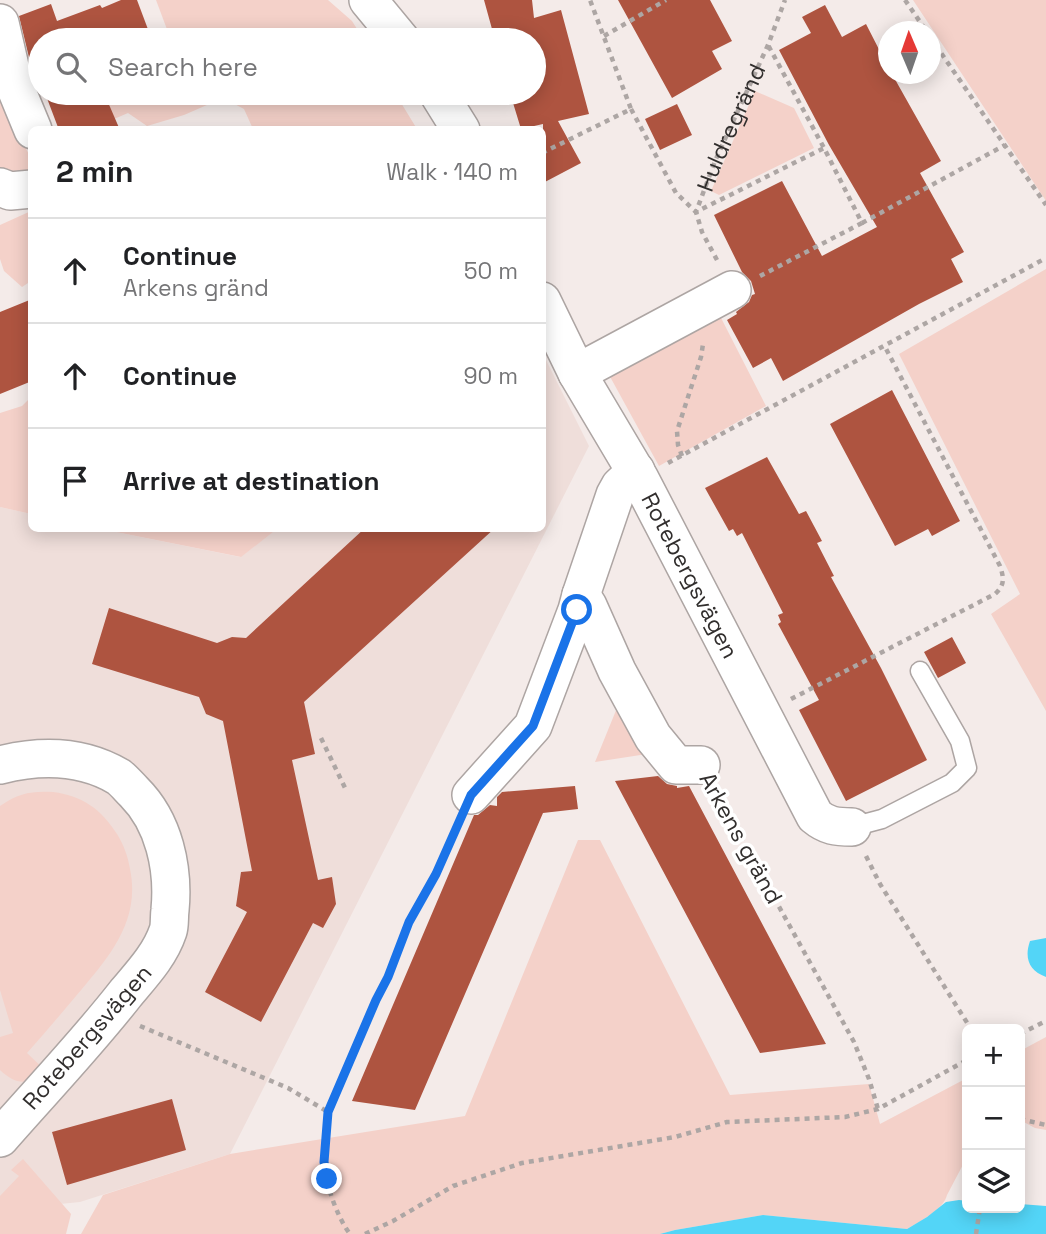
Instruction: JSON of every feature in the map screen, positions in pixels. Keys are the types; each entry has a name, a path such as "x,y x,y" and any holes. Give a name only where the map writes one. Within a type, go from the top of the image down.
{"street":[{"path":"369,0 391,28"},
{"path":"1,29 14,84 31,126"},
{"path":"445,105 459,126"},
{"path":"577,373 732,290"},
{"name":"Rotebergsvägen","path":"546,309 577,373 638,475 815,816 824,823 852,827"},
{"path":"471,795 533,726 577,610 615,495 620,486 638,475"},
{"name":"Arkens gränd","path":"581,595 617,671 653,737 676,765 701,765"},
{"name":"Rotebergsvägen","path":"0,765 23,759 59,758 89,764 120,778 143,801 162,834 169,862 172,894 168,930 154,959 0,1138"}],"lane":[{"path":"852,827 882,820 952,783 967,768 960,741 920,671"}],"path":[{"name":"Huldregränd","path":"590,0 631,109 676,193 695,212 702,232 732,290"},
{"path":"604,36 666,0"},
{"name":"Huldregränd","path":"695,212 715,161 768,46 785,0"},
{"path":"905,0 919,21"},
{"name":"Huldregränd","path":"768,46 863,223"},
{"path":"941,53 1046,205"},
{"path":"546,151 631,109"},
{"path":"732,290 863,223 1005,145"},
{"name":"Huldregränd","path":"695,212 824,148"},
{"path":"638,475 682,456 1046,258"},
{"path":"682,456 677,431 703,346 703,323 697,309"},
{"path":"763,713 995,594 1004,582 1000,566 884,345"},
{"path":"321,738 346,790"},
{"name":"Arkens gränd","path":"701,765 854,1042 878,1109"},
{"path":"350,1234 336,1207 327,1179 324,1162 328,1112 388,977 409,922 436,874 471,795"},
{"path":"852,827 880,884 968,1024"},
{"path":"110,1013 288,1088 328,1112"},
{"path":"1025,1032 1046,1021"},
{"path":"365,1234 393,1222 453,1186 522,1163 675,1137 727,1122 845,1117 878,1109 962,1063"},
{"path":"1025,1120 1046,1125"},
{"path":"976,1234 979,1213"}],"shaded area":[{"path":"156,0 328,0 356,28 166,28"},
{"path":"913,0 1046,0 1046,201 941,42 941,21 927,21"},
{"path":"755,91 794,108 814,148 719,195 711,191"},
{"path":"0,94 28,153 28,173 0,173"},
{"path":"99,105 207,105 147,126 128,113 98,126 90,126 85,113"},
{"path":"236,105 402,105 415,126 252,126 244,109"},
{"path":"28,212 28,283 22,287 4,271 0,259 0,225"},
{"path":"1046,269 1046,711 991,614 1020,594 899,354"},
{"path":"718,312 766,406 659,466 608,373"},
{"path":"546,360 589,446 546,531"},
{"path":"28,400 28,513 0,507 0,413 22,406"},
{"path":"0,507 28,513 28,532 116,532 240,557 273,532 545,532 230,1154 80,1202 0,1210"},
{"path":"116,532 273,532 241,557"},
{"path":"619,703 647,754 595,762"},
{"path":"53,792 90,805 117,834 129,865 131,906 110,953 27,1053 48,1073 23,1082 12,1079 0,1070 0,1037 13,1033 0,990 0,806 25,794"},
{"path":"578,840 600,840 730,1095 869,1084 880,1124 962,1081 962,1167 941,1205 907,1229 763,1215 660,1234 81,1234 103,1195 230,1154 465,1116"},
{"path":"1046,1037 1046,1130 1025,1123 1025,1048"},
{"path":"23,1159 71,1214 66,1234 0,1234 0,1196 19,1176 11,1170"}],"water":[{"path":"1046,938 1046,977 1035,971 1029,963 1028,953 1030,941"},
{"path":"962,1200 962,1213 1025,1213 1025,1204 1046,1206 1046,1234 660,1234 763,1215 907,1229 946,1202"}],"building":[{"path":"121,0 137,0 148,28 28,28 28,53 19,16 51,4 57,21 100,5 102,8"},
{"path":"484,0 532,0 534,18 561,10 589,114 558,121 581,163 546,181 546,126 520,126 514,105 546,105 546,28 492,28"},
{"path":"618,0 710,0 732,41 712,51 722,69 672,98"},
{"path":"825,5 842,37 866,24 878,47 878,84 898,84 941,161 920,173 964,252 951,259 963,282 783,381 771,358 753,368 727,320 737,314 755,294 751,281 742,272 714,215 782,181 822,256 877,227 829,145 779,50 811,33 802,17"},
{"path":"677,104 692,135 660,150 645,119"},
{"path":"50,105 109,105 118,126 57,126"},
{"path":"28,301 28,383 0,394 0,312"},
{"path":"892,390 960,521 932,536 928,529 895,546 830,424"},
{"path":"767,457 799,514 806,511 822,541 817,543 834,576 831,577 927,760 846,801 799,710 819,700 778,624 781,622 778,615 783,613 742,533 737,536 733,529 729,531 705,488"},
{"path":"361,532 491,532 304,702 315,754 292,760 318,880 332,877 336,904 323,928 313,923 261,1022 205,992 247,912 236,906 241,872 252,871 223,721 206,714 199,697 92,664 109,608 217,643 232,637 246,638"},
{"path":"952,637 966,663 938,678 924,652"},
{"path":"658,776 677,788 689,786 826,1044 760,1053 615,781"},
{"path":"575,786 578,809 543,813 415,1110 352,1101 474,815 478,815 490,805 497,806 497,797 502,792"},
{"path":"172,1099 186,1150 67,1185 52,1132"}],"route":[{"path":"327,1179 324,1162 328,1112 388,977 409,922 436,874 471,795 533,726 577,610"}]}
